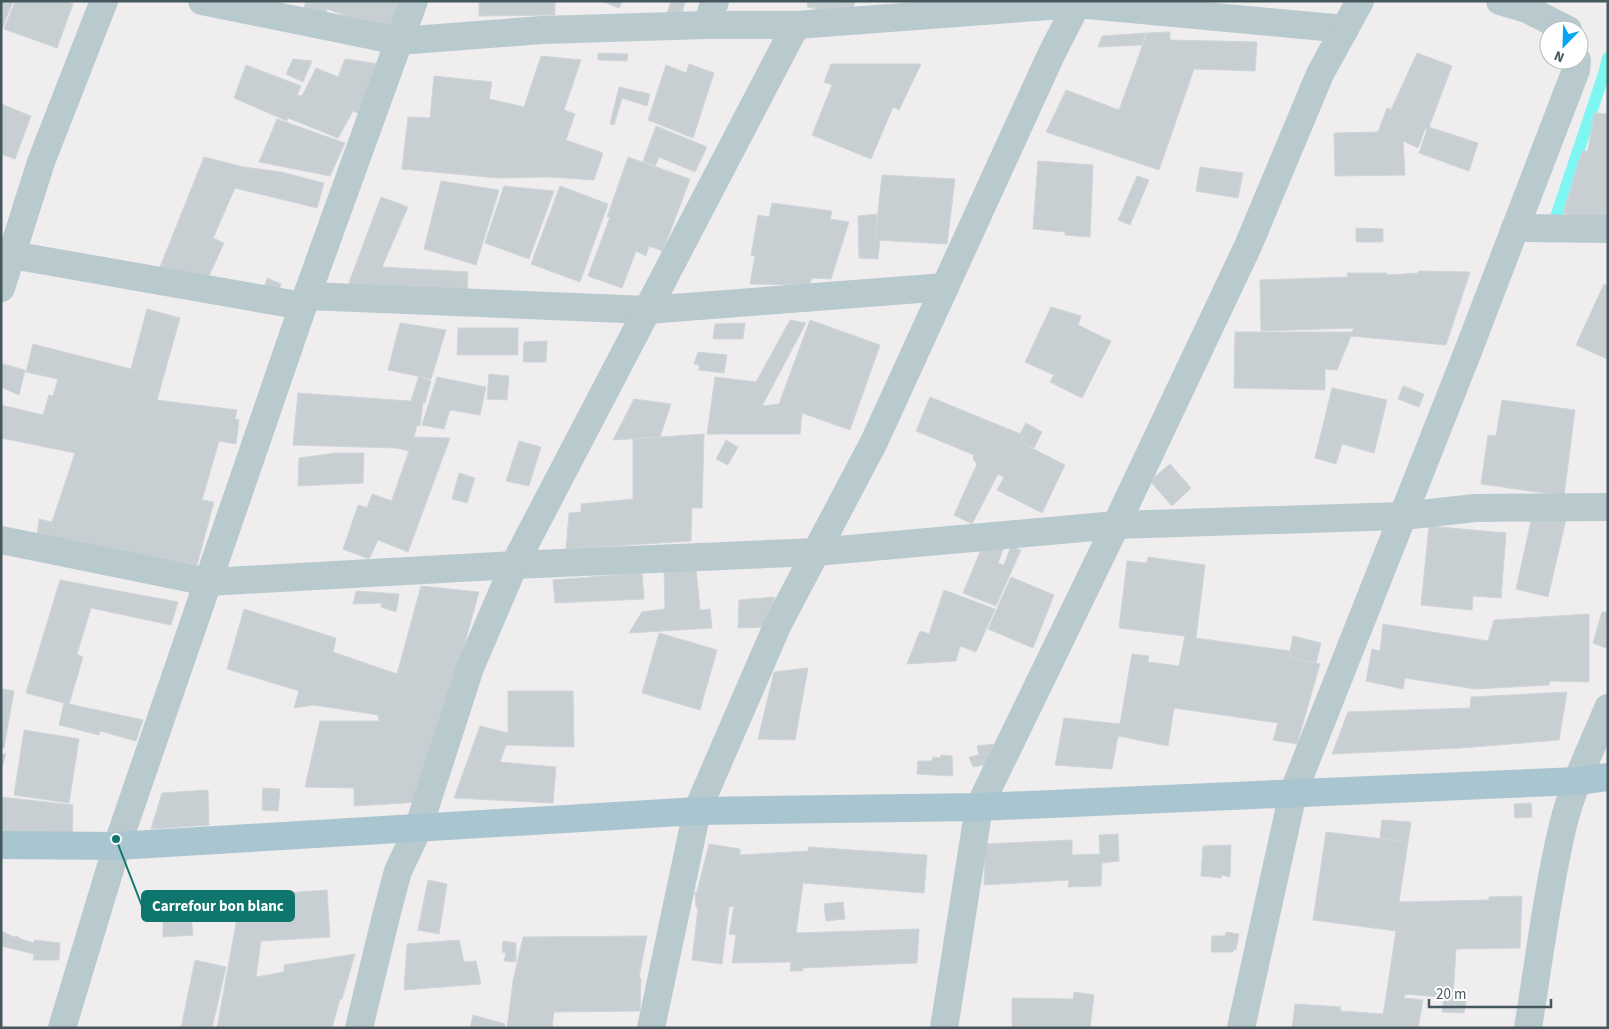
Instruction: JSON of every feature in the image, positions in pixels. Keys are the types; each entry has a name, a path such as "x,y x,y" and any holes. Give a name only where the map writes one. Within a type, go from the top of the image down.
{"main road":[{"path":"1,845 117,846 698,811 979,807 1578,781 1608,777"}],"street":[{"path":"1,288 41,162 104,1"},
{"path":"202,1 399,41 542,30 711,13 796,25 1078,3 1345,29"},
{"path":"62,1028 117,846 305,301 414,1"},
{"path":"944,1028 979,807 1116,525 1248,246 1320,74 1360,1"},
{"path":"1500,1 1527,9 1548,20"},
{"path":"651,1028 698,811 778,624 874,442 1052,55 1078,3"},
{"path":"359,1028 398,871 418,829 470,668 514,565 796,25"},
{"path":"1241,1028 1293,793 1576,70"},
{"path":"1515,228 1608,229"},
{"path":"12,255 305,301 647,310 945,287"},
{"path":"1,540 208,582 514,565 816,552 1116,525 1403,516 1475,508 1608,507"},
{"path":"1528,1028 1554,865 1563,824 1578,781 1608,708"}],"building":[{"path":"1,1 13,1 1,32"},
{"path":"15,1 65,1 73,4 57,48 4,29"},
{"path":"306,1 401,1 390,31 327,9 325,17 303,10"},
{"path":"479,1 555,1 555,15 479,16"},
{"path":"601,1 622,1 619,8"},
{"path":"671,1 685,1 682,14 667,13"},
{"path":"808,1 855,1 851,16 807,7"},
{"path":"1170,32 1170,40 1257,42 1255,71 1194,69 1159,170 1046,132 1066,90 1119,110 1147,33"},
{"path":"1146,33 1142,45 1098,47 1102,36"},
{"path":"598,53 628,54 627,61 598,60"},
{"path":"1417,53 1452,66 1429,127 1478,143 1469,171 1419,153 1427,130 1425,129 1418,148 1403,141 1405,175 1335,176 1334,133 1378,132 1387,108 1391,110"},
{"path":"541,56 581,60 564,110 575,114 566,140 603,153 594,180 550,177 498,178 402,169 408,117 430,118 434,76 492,82 489,99 524,107"},
{"path":"293,59 312,61 303,82 286,74"},
{"path":"345,59 379,64 360,114 353,111 338,138 288,118 287,121 234,98 246,65 301,86 297,95 302,96 316,68 338,77"},
{"path":"689,64 714,73 693,138 648,120 666,65 686,73"},
{"path":"831,64 921,64 899,110 893,107 871,159 812,135 832,85 824,82"},
{"path":"619,87 650,94 647,106 622,98 614,125 610,124"},
{"path":"1,104 31,116 15,159 1,154"},
{"path":"1594,113 1608,114 1608,155 1606,164 1608,164 1608,222 1563,213 1582,151 1588,151"},
{"path":"277,119 345,143 330,176 259,162"},
{"path":"656,126 707,147 695,172 659,157 655,166 643,161"},
{"path":"204,157 244,167 281,172 324,183 317,208 235,188 213,238 224,243 208,278 160,267"},
{"path":"628,157 690,179 662,251 649,246 646,256 636,251 622,288 588,276 610,217 607,217"},
{"path":"1038,161 1093,165 1090,237 1033,229"},
{"path":"1200,167 1243,173 1238,198 1196,191"},
{"path":"882,175 955,179 947,244 875,240"},
{"path":"1137,176 1149,180 1130,225 1118,220"},
{"path":"441,181 499,190 476,265 424,249"},
{"path":"504,186 554,191 529,259 485,243"},
{"path":"560,186 608,204 580,282 531,264"},
{"path":"381,197 408,207 382,267 468,272 467,296 347,288"},
{"path":"772,203 832,211 830,219 849,222 831,279 812,278 809,285 750,284 755,256 751,255 758,215 769,217"},
{"path":"877,214 875,240 880,240 878,259 859,258 858,216"},
{"path":"1356,228 1383,229 1383,242 1356,242"},
{"path":"1419,271 1470,272 1446,345 1351,336 1337,370 1325,369 1325,390 1234,388 1235,332 1352,332 1354,328 1261,331 1260,280 1348,277 1347,273 1387,273 1387,275 1418,273"},
{"path":"267,278 281,284 276,298 262,293"},
{"path":"1604,284 1608,286 1607,359 1576,345"},
{"path":"1051,307 1081,316 1078,325 1111,341 1082,398 1050,382 1054,375 1025,362"},
{"path":"147,309 180,318 157,400 237,410 235,419 239,420 236,444 219,441 202,500 214,502 197,565 37,537 39,519 52,522 75,453 1,438 1,405 43,415 49,395 53,396 58,379 26,372 33,344 131,369"},
{"path":"790,320 806,323 762,406 779,404 810,320 880,345 850,430 802,413 800,434 707,434 715,377 756,382"},
{"path":"400,323 446,330 431,379 388,370"},
{"path":"745,323 743,339 713,339 715,324"},
{"path":"458,328 518,328 518,355 457,355"},
{"path":"547,341 546,362 523,362 524,342"},
{"path":"698,352 727,355 724,373 699,370 699,365 694,364"},
{"path":"3,364 25,370 19,395 1,387 1,368"},
{"path":"489,374 509,376 507,400 487,399"},
{"path":"419,376 431,381 425,403 411,401"},
{"path":"437,377 486,387 480,415 450,410 444,429 422,425"},
{"path":"1403,386 1424,394 1419,407 1398,399"},
{"path":"1332,388 1387,400 1374,453 1342,444 1336,464 1315,458"},
{"path":"298,393 423,402 420,426 417,425 414,437 450,438 408,552 378,540 369,559 343,549 358,505 387,514 409,451 397,448 293,445"},
{"path":"930,397 1023,435 1020,442 1065,465 1042,513 997,490 1004,477 998,474 972,524 954,515 977,464 973,459 974,455 916,431"},
{"path":"634,399 671,404 660,437 613,440"},
{"path":"1502,400 1575,410 1564,496 1481,484 1488,435 1496,436"},
{"path":"1026,423 1042,432 1034,448 1020,442 1023,435 1020,434"},
{"path":"704,434 702,508 692,508 691,541 566,549 569,513 581,512 581,504 633,499 633,439"},
{"path":"726,440 738,447 728,465 716,459"},
{"path":"519,441 541,447 529,486 506,481"},
{"path":"336,453 364,453 363,483 298,486 299,458"},
{"path":"1170,464 1191,488 1172,506 1150,481"},
{"path":"459,473 475,478 467,503 452,499"},
{"path":"372,494 392,501 387,514 367,508"},
{"path":"1534,507 1568,511 1548,597 1516,589"},
{"path":"1429,526 1506,533 1501,598 1473,596 1472,610 1421,605"},
{"path":"983,545 1004,547 998,563 1004,565 1011,546 1021,550 996,606 963,593"},
{"path":"1148,557 1205,565 1196,638 1290,651 1291,658 1320,664 1297,744 1273,740 1278,723 1174,708 1168,746 1118,736 1112,769 1055,765 1064,718 1120,724 1132,654 1149,656 1148,662 1179,666 1185,636 1119,628 1127,561 1147,563"},
{"path":"664,568 696,568 700,610 710,609 712,628 629,633 642,612 665,609"},
{"path":"642,573 644,599 555,603 553,580"},
{"path":"1011,577 1054,595 1033,648 988,629"},
{"path":"60,580 178,602 171,625 91,608 77,654 83,657 69,704 143,720 136,741 100,731 99,735 59,725 64,703 26,693"},
{"path":"421,586 479,592 421,802 354,806 354,788 305,787 320,721 379,721 378,715 314,705 294,708 299,691 227,669 244,609 336,638 333,652 397,674"},
{"path":"944,590 995,609 976,652 960,646 956,661 907,664 920,631 929,634"},
{"path":"356,591 399,594 396,612 381,607 382,603 353,604"},
{"path":"775,597 765,627 738,628 739,600"},
{"path":"1602,612 1608,612 1608,649 1593,643"},
{"path":"1589,614 1589,682 1550,681 1549,685 1475,689 1405,678 1403,689 1366,681 1372,649 1380,651 1383,624 1488,641 1494,620"},
{"path":"659,633 717,650 700,710 642,693"},
{"path":"1293,636 1321,643 1316,663 1291,658 1290,651"},
{"path":"808,668 795,740 758,739 774,672"},
{"path":"1,689 14,691 4,748 1,747"},
{"path":"508,691 573,691 574,747 506,745 500,762 556,767 553,803 454,798 480,726 508,733"},
{"path":"1567,692 1559,740 1461,748 1332,754 1348,712 1470,708 1471,697"},
{"path":"24,730 79,739 69,803 14,795"},
{"path":"996,744 1000,762 973,767 969,757 979,755 977,746"},
{"path":"1,754 6,754 1,771"},
{"path":"941,755 952,756 953,776 917,774 918,761 932,761 933,757 940,758"},
{"path":"263,788 280,789 278,811 262,810"},
{"path":"208,790 209,825 151,829 162,793"},
{"path":"1,797 73,805 72,843 1,838"},
{"path":"1531,803 1532,817 1515,818 1514,804"},
{"path":"1382,820 1411,822 1408,842 1380,838"},
{"path":"1326,832 1408,842 1399,902 1489,900 1489,897 1522,896 1520,948 1456,949 1453,998 1405,994 1404,998 1423,1000 1418,1028 1292,1028 1295,1004 1341,1007 1340,1011 1383,1014 1386,997 1396,931 1313,920"},
{"path":"1118,834 1119,861 1102,863 1101,886 1068,887 1069,880 984,885 985,844 1072,840 1072,855 1100,854 1099,835"},
{"path":"709,844 740,849 740,855 808,851 809,847 927,855 924,893 803,883 796,933 919,929 917,963 803,968 803,971 790,971 791,962 732,963 736,935 729,934 734,906 729,907 722,964 692,960 698,908 696,907 695,892 697,892"},
{"path":"1231,845 1230,877 1222,875 1221,878 1201,876 1203,846"},
{"path":"428,880 447,884 439,934 418,930"},
{"path":"327,890 330,937 261,941 256,977 284,972 284,965 355,954 332,1028 217,1028 241,896"},
{"path":"843,902 845,919 826,921 824,904"},
{"path":"190,907 193,935 163,937 163,909"},
{"path":"1,931 34,943 34,940 60,943 59,960 33,960 34,954 1,946"},
{"path":"1226,932 1239,934 1236,950 1234,949 1233,952 1211,952 1212,936 1225,936"},
{"path":"647,936 639,977 641,979 640,1011 554,1012 552,1028 507,1028 513,981 523,937"},
{"path":"459,940 464,962 476,961 481,984 404,990 407,944"},
{"path":"503,941 516,943 516,962 504,961 506,953 502,952"},
{"path":"195,960 226,967 212,1028 181,1028"},
{"path":"1074,992 1094,995 1090,1028 1012,1028 1012,998 1073,999"},
{"path":"1453,995 1467,998 1464,1013 1442,1012 1444,997 1453,998"},
{"path":"473,1015 505,1024 504,1028 470,1028"}],"waterway":[{"path":"1554,223 1608,58"}],"place":[{"name":"Carrefour bon blanc","path":"116,839"}]}
